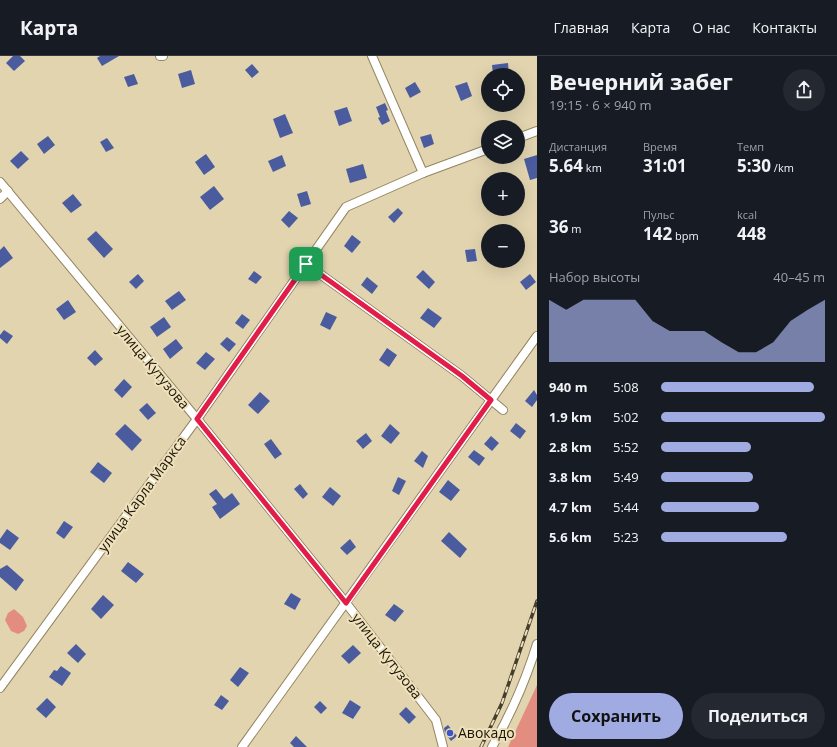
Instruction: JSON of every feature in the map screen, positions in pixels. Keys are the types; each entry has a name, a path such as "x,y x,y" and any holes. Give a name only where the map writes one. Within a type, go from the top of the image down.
{"street":[{"path":"372,56 423,173"},
{"path":"525,135 537,131"},
{"name":"улица Карла Маркса","path":"0,688 197,419 346,207 423,173 481,152"},
{"name":"улица Кутузова","path":"0,182 197,419 346,603 436,720 443,747"},
{"path":"0,199 8,191"},
{"path":"306,264 462,376 503,410"},
{"path":"242,747 537,336"},
{"path":"493,746 533,668 537,644"}],"shaded area":[{"path":"14,609 23,617 27,626 24,631 18,634 11,631 5,620 8,613"},
{"path":"537,685 537,747 508,747"}],"building":[{"path":"13,56 20,56 25,61 14,71 6,63"},
{"path":"100,56 119,56 102,66 97,58"},
{"path":"508,63 508,68 492,68 492,65"},
{"path":"252,64 259,72 252,78 245,70"},
{"path":"191,70 195,84 182,88 178,74"},
{"path":"134,74 138,84 128,87 124,77"},
{"path":"415,82 421,92 410,98 405,88"},
{"path":"467,82 472,96 461,101 455,86"},
{"path":"385,103 390,121 382,125 378,118 380,117 376,107"},
{"path":"347,107 352,121 339,126 334,111"},
{"path":"285,114 293,133 280,138 273,119"},
{"path":"431,134 434,144 424,148 420,137"},
{"path":"48,136 55,145 44,154 37,144"},
{"path":"107,138 114,148 106,152 100,142"},
{"path":"21,151 29,159 18,169 10,161"},
{"path":"206,154 215,167 204,175 195,162"},
{"path":"282,155 286,166 273,172 268,161"},
{"path":"537,155 537,178 530,180 525,159"},
{"path":"363,164 367,178 350,183 346,169"},
{"path":"214,186 224,199 210,210 200,197"},
{"path":"307,191 311,204 301,207 297,194"},
{"path":"73,194 82,205 71,213 62,203"},
{"path":"398,208 403,213 394,223 388,217"},
{"path":"289,211 298,218 289,228 281,220"},
{"path":"96,231 113,249 104,258 87,239"},
{"path":"352,235 361,242 352,253 344,246"},
{"path":"4,246 13,258 0,268 0,250"},
{"path":"475,249 477,261 467,262 465,250"},
{"path":"423,270 435,282 429,289 416,277"},
{"path":"254,271 262,277 256,284 248,279"},
{"path":"138,274 144,281 136,289 129,282"},
{"path":"530,274 536,282 526,290 520,282"},
{"path":"367,277 378,286 372,294 361,285"},
{"path":"179,291 186,300 172,310 165,301"},
{"path":"68,300 76,312 64,320 56,309"},
{"path":"428,308 442,318 434,328 420,318"},
{"path":"326,312 337,317 330,330 320,325"},
{"path":"242,314 250,320 243,329 235,323"},
{"path":"164,317 171,327 157,337 150,327"},
{"path":"4,330 13,336 7,344 0,338 0,335"},
{"path":"227,337 236,344 229,352 220,344"},
{"path":"176,339 183,348 170,359 163,349"},
{"path":"387,348 397,355 389,367 379,360"},
{"path":"95,350 103,359 95,366 87,358"},
{"path":"206,352 215,359 205,370 196,363"},
{"path":"124,379 132,387 122,398 114,390"},
{"path":"534,390 537,395 537,400 532,407 525,401"},
{"path":"260,392 270,401 258,414 248,405"},
{"path":"147,403 156,413 148,420 139,410"},
{"path":"516,423 526,431 520,439 510,431"},
{"path":"125,424 142,440 132,451 115,434"},
{"path":"390,424 400,433 391,444 381,436"},
{"path":"366,433 372,441 363,449 356,441"},
{"path":"491,436 499,443 492,451 484,444"},
{"path":"271,439 282,454 275,459 264,444"},
{"path":"474,450 485,458 479,466 468,457"},
{"path":"422,451 428,456 423,468 414,461"},
{"path":"98,462 112,473 104,483 90,472"},
{"path":"398,477 406,481 399,495 392,491"},
{"path":"448,480 460,490 451,501 439,492"},
{"path":"300,484 308,494 303,499 294,489"},
{"path":"330,487 341,496 333,506 322,497"},
{"path":"216,489 224,499 232,493 240,504 220,519 212,507 217,504 209,494"},
{"path":"64,521 73,527 64,539 56,533"},
{"path":"7,529 19,538 10,550 0,543 0,539"},
{"path":"449,532 467,549 460,558 441,541"},
{"path":"350,539 356,547 347,555 340,548"},
{"path":"128,562 144,574 136,583 121,571"},
{"path":"7,565 24,580 16,591 0,577 0,569"},
{"path":"291,593 301,599 295,610 284,604"},
{"path":"103,595 114,605 101,619 91,609"},
{"path":"394,604 404,611 395,622 385,615"},
{"path":"76,644 86,654 78,663 67,653"},
{"path":"353,645 361,653 349,664 341,656"},
{"path":"61,666 71,673 62,686 49,677 54,670 57,671"},
{"path":"240,667 249,673 238,687 230,680"},
{"path":"221,695 229,701 222,710 214,705"},
{"path":"47,698 56,707 46,718 36,709"},
{"path":"350,700 361,707 353,719 342,713"},
{"path":"320,701 327,708 321,714 314,707"},
{"path":"406,707 416,717 409,724 399,714"},
{"name":"Авокадо","path":"448,725 457,736 451,741 445,733 444,728"},
{"path":"296,736 307,747 294,747 290,743"}],"railway":[{"path":"481,747 502,703 537,601"}],"place":[{"name":"Авокадо","path":"450,733"}],"route":[{"path":"306,264 462,376 491,400 346,603 197,419 306,264"}]}
